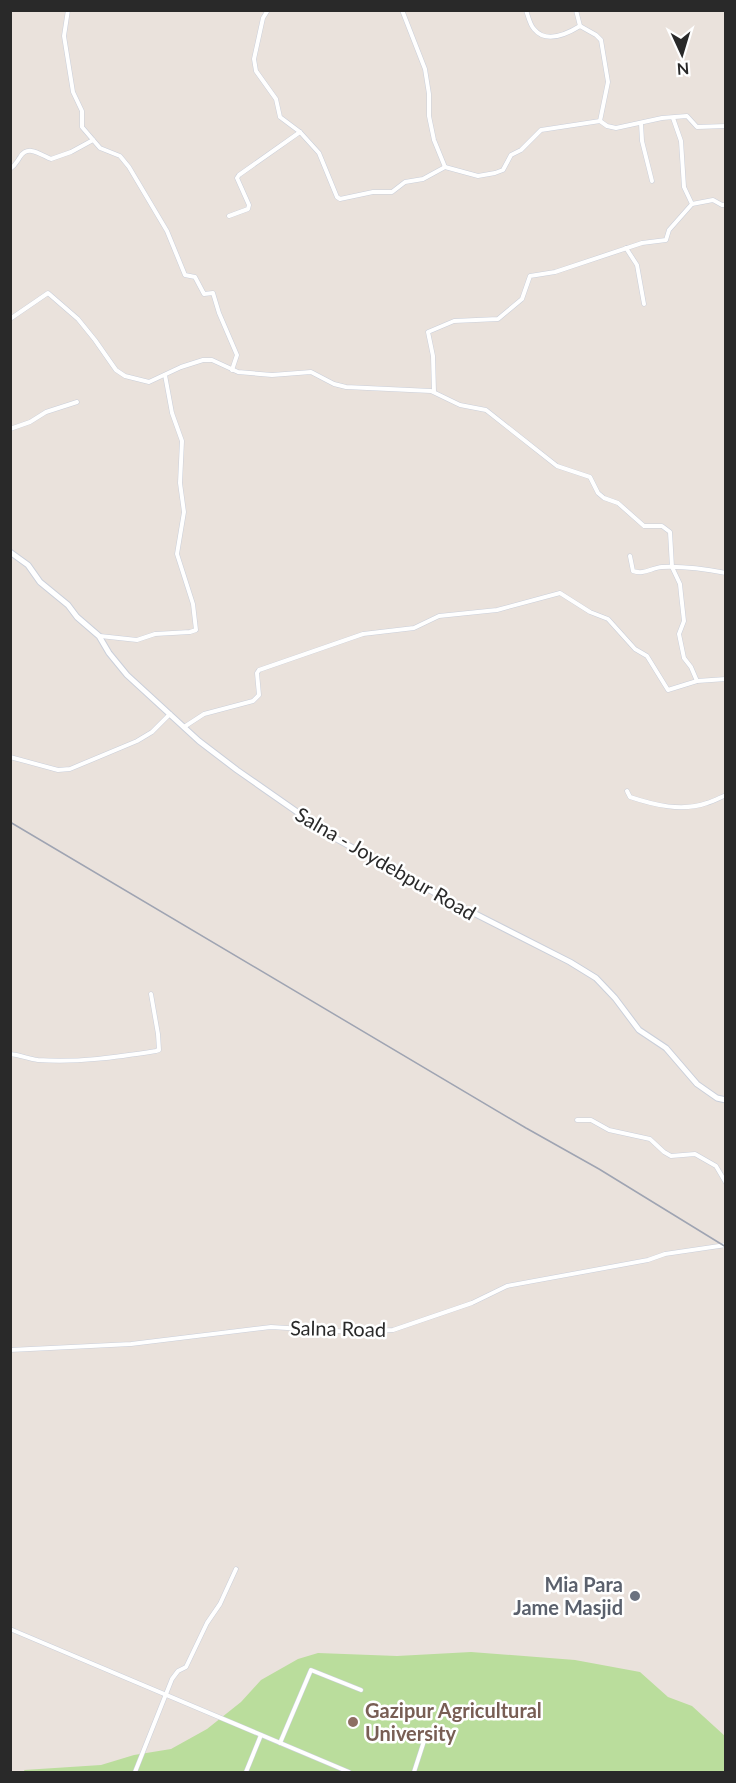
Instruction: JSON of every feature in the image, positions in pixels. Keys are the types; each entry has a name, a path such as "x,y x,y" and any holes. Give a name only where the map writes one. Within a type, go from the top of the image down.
{"main road":[{"name":"Salna - Joydebpur Road","path":"10,552 28,566 40,582 68,605 77,617 99,636 127,675 184,727 237,770 333,837 446,899 544,948 596,978 615,998 639,1030 666,1048 697,1084 717,1098 726,1100"}],"street":[{"path":"68,10 64,36 73,92 82,111 82,127 100,148 122,158 167,231 184,275 195,277 202,293 213,293 237,355 232,370"},
{"path":"402,10 425,69 429,94 429,116 434,140 445,167"},
{"path":"526,10 533,28 544,36 552,37 569,33 580,26"},
{"path":"576,10 580,26 601,40 608,82 600,121"},
{"path":"267,11 262,18 254,59 256,71 276,99 280,117 300,132 319,153 334,191 340,199 373,192 392,192 405,182 423,179 445,167 478,176 495,173 503,170 511,155 521,150 541,130 600,121 616,128 662,118 687,116 697,127 726,126"},
{"path":"673,118 681,141 684,187 692,204"},
{"path":"641,123 642,141 652,181"},
{"path":"228,216 248,209 249,206 237,178 238,175 300,132"},
{"path":"10,169 16,165 21,154 26,152 38,152 51,159 71,152 93,140"},
{"path":"434,393 433,356 428,332 454,321 498,319 522,299 530,276 555,272 642,243 666,240 669,230 692,204 713,200 726,205"},
{"path":"626,249 638,265 644,304"},
{"path":"10,319 48,293 78,320 121,375 149,382 181,367 203,360 212,360 232,370 272,375 311,372 334,384 346,387 434,393 460,405 486,410 557,466 590,477 598,494 618,503 644,526 662,526 667,529 671,540 672,567 680,584 684,621 679,634 684,658 697,681"},
{"path":"99,636 137,640 155,634 196,630 193,604 177,554 184,512 180,483 182,441 172,413 165,375"},
{"path":"10,429 30,422 46,412 76,402"},
{"path":"630,556 633,571 637,573 659,567 704,569 726,573"},
{"path":"184,727 204,714 253,701 260,695 257,673 259,670 313,650 363,634 420,626 439,616 497,610 560,593 590,612 608,619 635,649 647,656 668,690 697,681 726,679"},
{"path":"10,756 58,770 70,769 137,741 152,732 171,714"},
{"path":"627,791 630,797 668,807 705,804 726,795"},
{"path":"10,1054 38,1060 77,1060 120,1057 159,1050 151,994"},
{"path":"577,1120 591,1120 609,1130 650,1139 671,1156 695,1154 716,1166 726,1183"},
{"name":"Salna Road","path":"10,1350 131,1344 271,1328 351,1332 393,1330 472,1303 507,1286 648,1260 665,1254 726,1245"},
{"path":"135,1773 174,1675 186,1667 189,1662 236,1569"},
{"path":"10,1629 349,1773"},
{"path":"280,1743 311,1670 361,1690"},
{"path":"246,1773 261,1735"},
{"path":"414,1773 425,1738"}],"green space":[{"path":"471,1652 575,1660 640,1672 668,1697 692,1706 726,1737 725,1772 25,1772 24,1770 101,1765 134,1755 171,1749 207,1729 241,1702 261,1680 298,1659 318,1653 397,1656"}],"railway":[{"path":"10,822 599,1169 726,1247"}],"place":[{"name":"Mia Para Jame Masjid","path":"635,1596"},
{"name":"Gazipur Agricultural University","path":"353,1722"}]}
